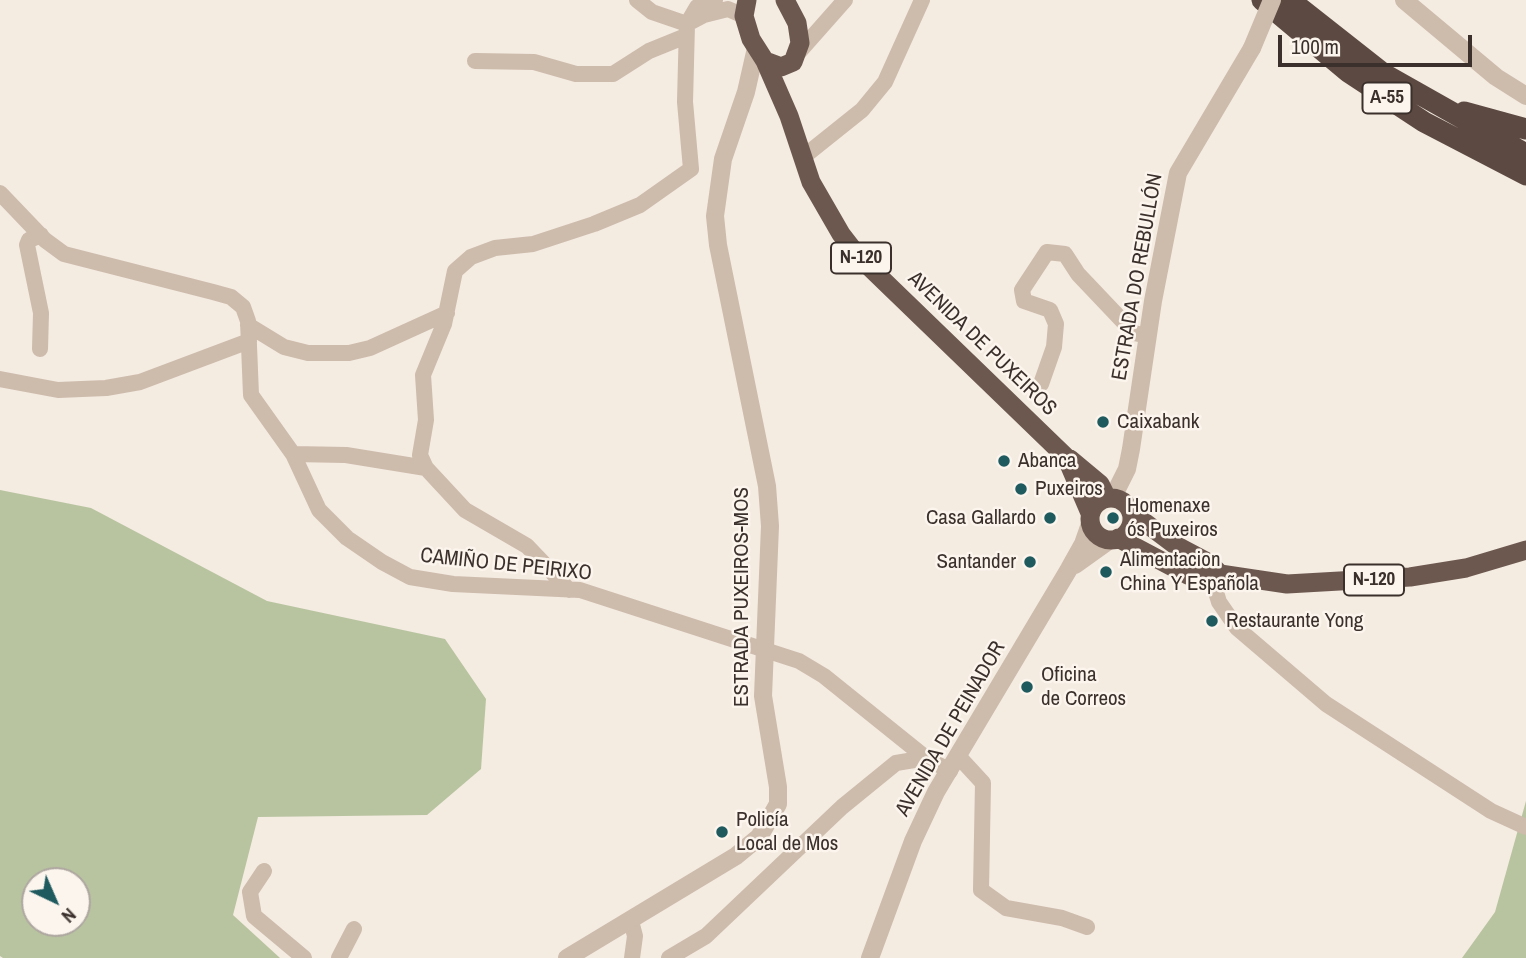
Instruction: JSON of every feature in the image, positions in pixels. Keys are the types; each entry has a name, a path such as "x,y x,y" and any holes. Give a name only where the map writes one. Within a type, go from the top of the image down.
{"highway":[{"name":"A-55","path":"1262,0 1348,72 1424,122 1526,175"},
{"name":"A-55","path":"1290,0 1384,74 1430,103 1526,155"},
{"path":"777,60 790,7"},
{"name":"AVENIDA DE PUXEIROS","path":"746,8 777,60 778,90 802,158 826,210 858,256 1066,457 1100,484 1110,497"},
{"name":"N-120","path":"777,60 789,116"},
{"path":"1430,103 1526,129"},
{"name":"AVENIDA DE PUXEIROS","path":"1066,457 1090,518"},
{"path":"1090,518 1094,505 1110,497"},
{"name":"N-120","path":"1110,497 1124,502 1131,512 1175,544 1209,563 1220,574"},
{"path":"1114,539 1128,531 1131,512"},
{"name":"N-120","path":"1090,518 1096,534 1114,539 1188,575 1203,577 1220,574 1287,584 1349,582 1466,568 1526,550"}],"street":[{"path":"637,0 652,12 686,30"},
{"path":"747,89 777,60 825,22 845,0"},
{"path":"802,158 862,110 885,82 922,0"},
{"name":"ESTRADA DO REBULLÓN","path":"1110,497 1127,468 1178,173 1252,48 1272,0"},
{"path":"1404,0 1496,77 1526,96"},
{"path":"569,590 527,546 465,510 426,468 420,455 426,420 423,375 447,313 455,271 471,257 495,248 533,244 594,224 640,205 691,169 685,102 686,30 692,11 709,1"},
{"path":"790,7 805,28 825,22"},
{"path":"475,61 534,62 576,74 613,74 686,30 704,15 727,9 746,8"},
{"name":"ESTRADA PUXEIROS-MOS","path":"567,958 736,856 759,837 778,804 778,787 765,726 770,526 767,486 718,245 715,216 723,159 747,89 777,60"},
{"path":"747,89 761,83 778,90"},
{"name":"CAMIÑO DE PEIRIXO","path":"0,193 41,235 64,254 231,297 243,307 248,333 251,395 293,454 319,510 347,538 382,562 410,577 453,584 580,590 799,661 824,676 926,758 954,764 983,783 981,890 1006,908 1062,918 1087,927"},
{"path":"40,349 41,313 27,245 29,240 41,235"},
{"path":"1041,384 1054,347 1056,324 1050,310 1024,301 1022,289 1047,252 1065,254 1078,274 1134,333 1148,337"},
{"path":"0,379 58,390 106,388 140,382 248,333 308,353 349,353 370,348 447,313"},
{"path":"293,454 346,455 426,468"},
{"name":"AVENIDA DE PEINADOR","path":"870,958 913,841 954,764 1069,569 1090,518"},
{"name":"AVENIDA DE PEINADOR","path":"1069,569 1114,539"},
{"path":"1220,574 1216,592 1219,602 1237,628 1326,704 1438,774 1491,811 1526,827"},
{"path":"669,958 706,936 842,807 896,763 926,758"},
{"path":"264,872 250,892 254,916 304,958"},
{"path":"631,921 635,936 632,958"},
{"path":"339,958 354,929"}],"green space":[{"path":"0,490 91,508 267,601 445,639 486,699 481,769 427,815 258,817 233,915 280,958 0,956"},
{"path":"1526,801 1526,958 1462,958 1495,912"}],"place":[{"name":"Caixabank","path":"1103,422"},
{"name":"Abanca","path":"1004,461"},
{"name":"Puxeiros","path":"1021,489"},
{"name":"Casa Gallardo","path":"1050,518"},
{"name":"Homenaxe ós Puxeiros","path":"1113,518"},
{"name":"Santander","path":"1030,562"},
{"name":"Alimentacion China Y Española","path":"1106,572"},
{"name":"Restaurante Yong","path":"1212,621"},
{"name":"Oficina de Correos","path":"1027,687"},
{"name":"Policía Local de Mos","path":"722,832"}]}
